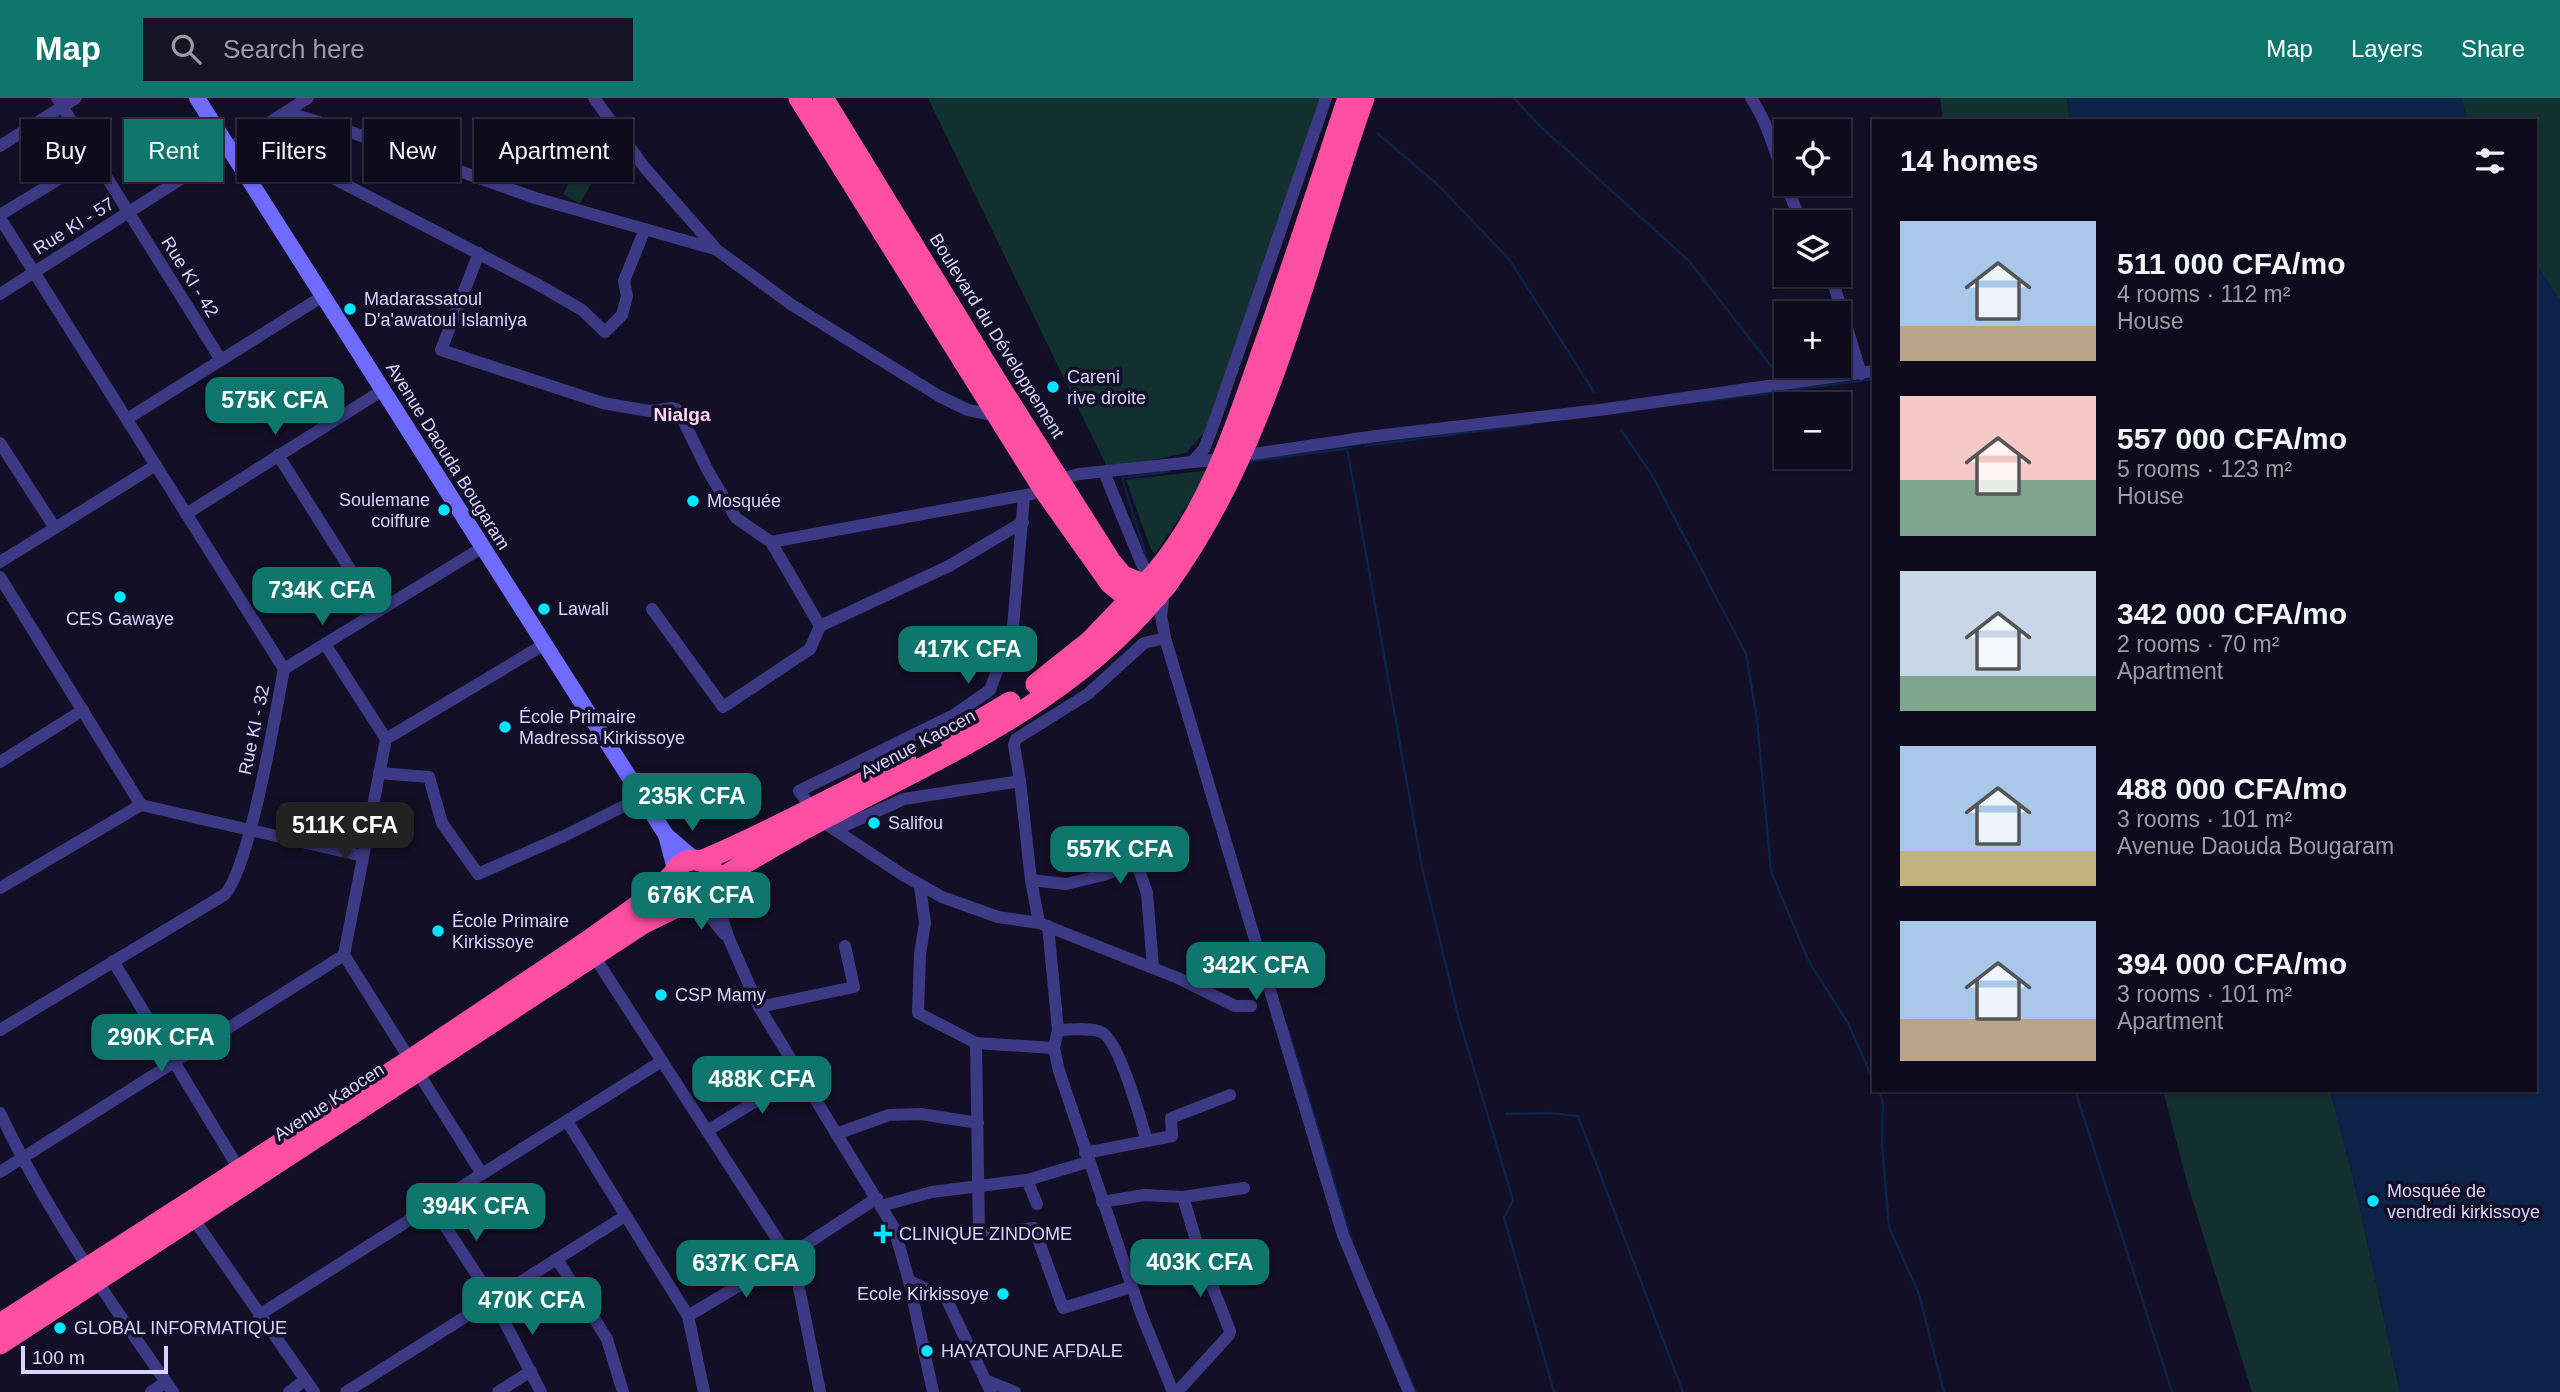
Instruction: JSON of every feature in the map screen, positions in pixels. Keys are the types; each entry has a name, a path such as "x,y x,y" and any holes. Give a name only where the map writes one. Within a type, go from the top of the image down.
{"highway":[{"name":"Boulevard du Développement","path":"799,98 972,357 1043,489 1120,573 1151,588"},
{"name":"Boulevard du Développement","path":"822,98 942,309"},
{"path":"1151,588 1202,503 1226,453 1354,108"},
{"name":"Boulevard du Développement","path":"972,357 999,416 1043,489 1110,583 1151,588"},
{"path":"1106,623 1113,602 1110,583"},
{"name":"Avenue Kaocen","path":"0,1344 239,1169 414,1066 644,923 704,895 751,859 1000,709 1050,674 1106,623 1151,588"},
{"name":"Avenue Kaocen","path":"0,1324 193,1218 595,937 654,894 686,866 821,819 989,733 1103,652 1140,617 1151,588"},
{"path":"686,866 712,869 704,895 673,892 686,866"}],"street":[{"path":"0,146 60,102 76,98"},
{"name":"Avenue Daouda Bougaram","path":"197,98 686,866"},
{"name":"Rue KI - 57","path":"0,294 308,98"},
{"path":"594,98 645,168 717,250 792,305 918,383 968,410 999,416"},
{"path":"1193,461 1204,449 1214,424 1326,98"},
{"path":"1751,98 1764,120 1796,210"},
{"name":"Rue KI - 42","path":"60,102 71,119"},
{"path":"285,113 348,131 534,198 717,250"},
{"path":"285,113 318,167 329,176 479,253 582,310 606,332 622,316 627,296 624,281 645,229"},
{"path":"0,217 55,182"},
{"name":"Rue KI - 42","path":"110,182 221,360"},
{"name":"Rue KI - 32","path":"0,217 285,669 250,830 233,885 229,890 0,1030"},
{"path":"479,253 441,350 603,403 649,411 672,408 678,410 708,471 736,518 771,542 820,626"},
{"path":"1835,287 1861,374"},
{"path":"127,419 323,296"},
{"path":"1253,454 1872,371"},
{"path":"186,514 383,390"},
{"path":"0,443 55,528"},
{"path":"278,455 377,612"},
{"path":"771,542 1043,489 1079,474 1212,460"},
{"path":"0,562 156,466"},
{"path":"1104,472 1141,562 1163,601 1161,616 1165,638 1343,1235 1409,1392"},
{"path":"1043,489 1023,522 1017,560 1013,626 990,690 954,715 799,791 821,819 920,886 942,897 998,916 1044,924 1153,968 1235,1006 1251,1006"},
{"path":"652,609 723,707 810,649 820,626 949,566 1023,522"},
{"path":"285,669 483,547"},
{"path":"0,577 141,805"},
{"path":"1165,638 1144,643 1088,694 1016,739 1014,745 1031,880 1044,924 1058,1030 1054,1048 1059,1071 1131,1287 1175,1392 1229,1335 1230,1327 1202,1260 1183,1197"},
{"path":"325,644 386,739 344,955 482,1174"},
{"path":"386,739 545,644"},
{"path":"0,762 83,710"},
{"path":"379,773 429,776 442,823 478,874 564,836 642,797"},
{"path":"821,819 904,799 1020,781"},
{"path":"0,888 141,805 363,856"},
{"path":"1031,880 1066,884 1137,864 1147,893 1153,968"},
{"path":"920,886 925,923 920,954 918,1013 976,1043 1054,1048"},
{"path":"704,895 729,939 759,1007 894,1228 909,1280 933,1392"},
{"path":"759,1007 854,986 845,946"},
{"path":"0,1172 344,955"},
{"path":"594,956 788,1256 797,1278 820,1392"},
{"path":"113,961 239,1169"},
{"path":"1058,1030 1099,1031 1108,1037 1125,1069 1147,1141"},
{"path":"976,1043 979,1235 1034,1228 1063,1308 1131,1287"},
{"path":"259,1315 662,1061"},
{"path":"707,1131 800,1074"},
{"path":"688,1316 879,1202 932,1192 1027,1181 1086,1158 1172,1136 1171,1118 1230,1095"},
{"path":"0,1112 22,1158 91,1275 170,1387 151,1392"},
{"path":"836,1134 889,1115 921,1114 978,1123"},
{"path":"567,1121 688,1316 704,1392"},
{"path":"1027,1181 1037,1204"},
{"path":"1102,1202 1144,1195 1183,1197 1244,1188"},
{"path":"432,1206 492,1298 541,1392"},
{"path":"346,1392 625,1216"},
{"path":"193,1218 314,1392"},
{"path":"556,1259 607,1339 623,1392"},
{"path":"909,1280 946,1298 988,1386 1015,1392"},
{"path":"498,1392 531,1371"},
{"path":"289,1392 305,1380"}],"green space":[{"path":"928,98 1320,98 1205,432 1186,453 1108,469"},
{"path":"1940,98 2067,98 2070,119 1943,119"},
{"path":"2461,98 2560,98 2560,301 2537,266 2537,119 2467,119"},
{"path":"570,182 592,182 580,204 563,194"},
{"path":"1211,470 1155,554 1126,480"},
{"path":"2164,1092 2331,1092 2353,1177 2400,1392 2252,1392 2188,1186"}],"water":[{"path":"2067,98 2461,98 2467,119 2070,119"},
{"path":"2537,266 2560,301 2560,1392 2400,1392 2353,1177 2331,1092 2537,1092"}],"waterway":[{"path":"1514,98 1539,125 1689,261 1774,370"},
{"path":"1377,133 1438,185 1509,259 1594,392"},
{"path":"1701,402 1872,379"},
{"path":"1365,446 1531,424"},
{"path":"1621,430 1652,475 1746,654 1757,720 1771,871 1808,960 1848,1023 1872,1077"},
{"path":"1347,448 1422,867 1459,1019 1513,1200 1504,1218 1554,1392"},
{"path":"1250,461 1351,448"},
{"path":"1148,562 1122,478 1170,471"},
{"path":"1287,1026 1352,1241"},
{"path":"1879,1092 1883,1102 1882,1144 1889,1227 1919,1294 1944,1392"},
{"path":"2076,1092 2172,1392"},
{"path":"1506,1114 1549,1113 1578,1116 1683,1392"},
{"path":"1387,1325 1416,1392"}],"place":[{"name":"Madarassatoul D'a'awatoul Islamiya","path":"350,309"},
{"name":"Careni rive droite","path":"1053,387"},
{"name":"Mosquée","path":"693,501"},
{"name":"Soulemane coiffure","path":"444,510"},
{"name":"CES Gawaye","path":"120,597"},
{"name":"Lawali","path":"544,609"},
{"name":"École Primaire Madressa Kirkissoye","path":"505,727"},
{"name":"Salifou","path":"874,823"},
{"name":"École Primaire Kirkissoye","path":"438,931"},
{"name":"CSP Mamy","path":"661,995"},
{"name":"Mosquée de vendredi kirkissoye","path":"2373,1201"},
{"name":"CLINIQUE ZINDOME","path":"883,1234"},
{"name":"Ecole Kirkissoye","path":"1003,1294"},
{"name":"GLOBAL INFORMATIQUE","path":"60,1328"},
{"name":"HAYATOUNE AFDALE","path":"927,1351"}],"district":[{"name":"Nialga","path":"682,414"}]}
